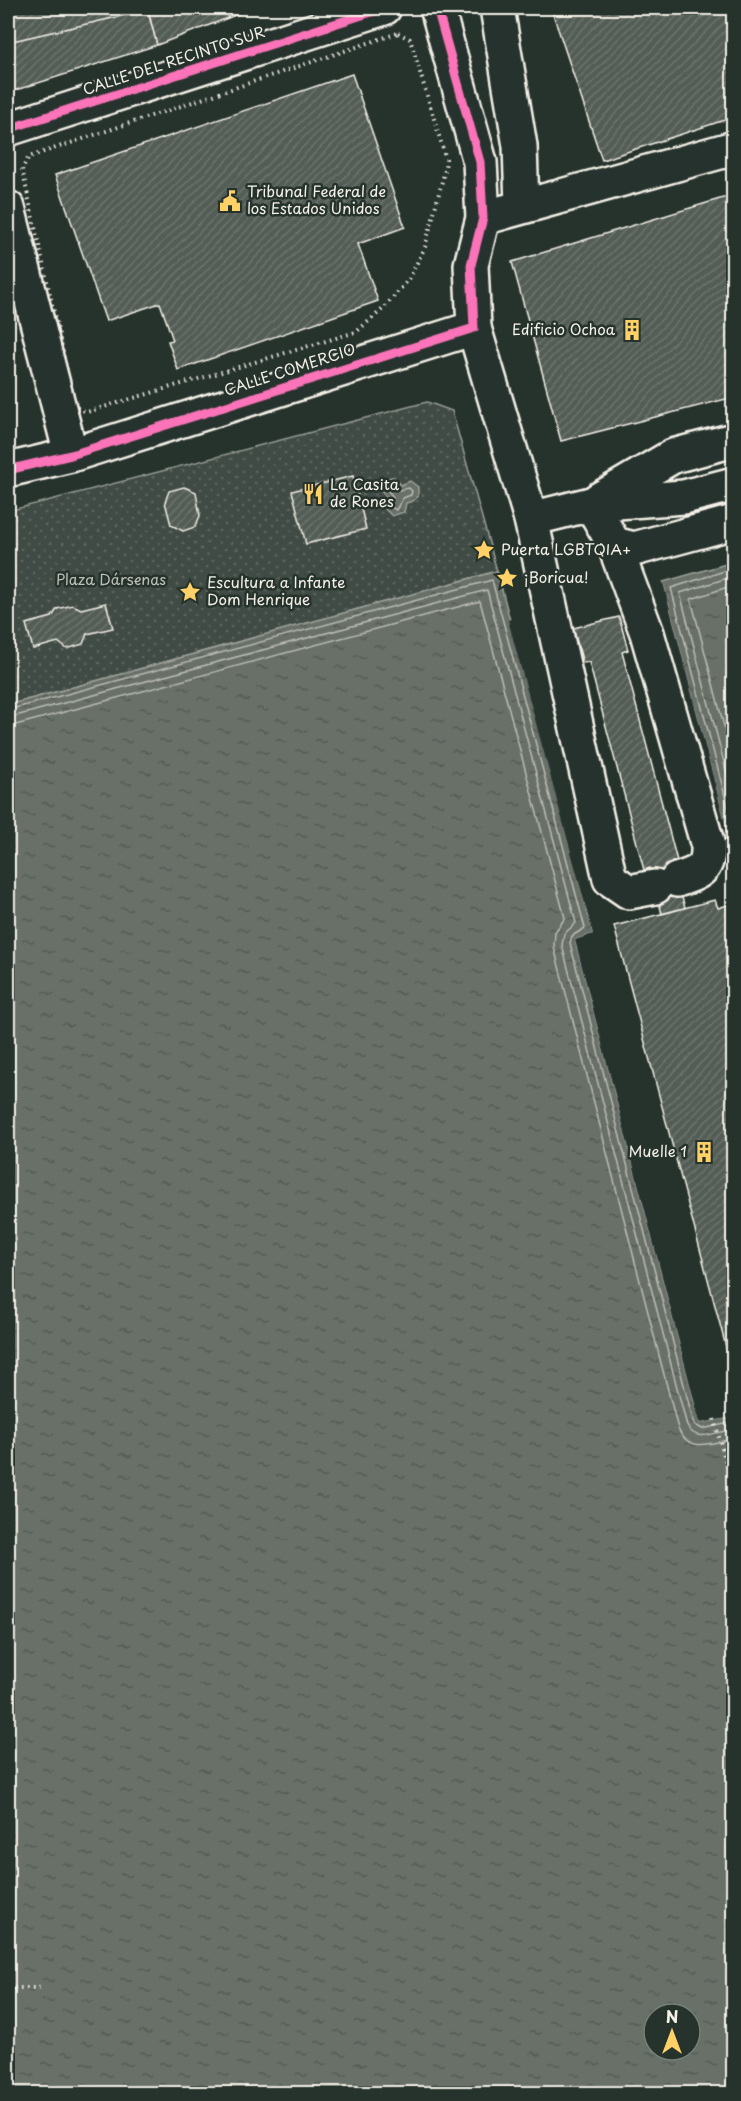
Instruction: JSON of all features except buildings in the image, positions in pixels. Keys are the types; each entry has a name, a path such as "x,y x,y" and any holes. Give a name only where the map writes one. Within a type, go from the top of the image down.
{"street":[{"name":"CALLE DEL RECINTO SUR","path":"8,129 384,8"},
{"path":"437,8 480,162 483,218 471,265 474,328 531,519 610,879 629,892 700,872 706,866 708,846 647,633 614,544 591,504"},
{"path":"497,8 520,146 522,206"},
{"path":"483,218 734,148"},
{"path":"8,208 71,455"},
{"name":"CALLE COMERCIO","path":"8,470 71,455 474,328"},
{"path":"591,504 673,456 734,440"},
{"path":"531,519 591,504 684,497 734,484"},
{"path":"614,544 634,549 734,522"}],"path":[{"path":"398,33 410,39 446,159 446,170 425,247 409,279 383,309 356,332 87,412 75,407 22,169 29,157 398,33"},
{"path":"714,1419 734,1492"},
{"path":"8,1988 44,1988"}],"green space":[{"name":"Plaza Dársenas","path":"427,402 452,411 497,571 8,705 8,511"}],"water":[{"path":"394,477 401,485 410,481 418,487 418,496 406,503 404,512 392,516 385,509 387,498 379,488 385,478"},
{"path":"733,562 733,855 663,582"},
{"path":"497,571 593,934 575,940 700,1423 733,1417 733,2093 8,2094 8,705"}],"pier":[{"path":"660,582 663,582 734,858 731,855"},
{"path":"511,619 596,934 594,937 579,942 702,1420 730,1412 733,1417 700,1423 575,940 593,934 508,620"}],"cycle path":[{"path":"8,129 384,8"},
{"path":"8,470 71,455 474,328 471,265 483,218 480,162 437,8"}],"place":[{"name":"Tribunal Federal de los Estados Unidos","path":"230,201"},
{"name":"Edificio Ochoa","path":"632,330"},
{"name":"La Casita de Rones","path":"313,494"},
{"name":"Puerta LGBTQIA+","path":"484,550"},
{"name":"¡Boricua!","path":"507,578"},
{"name":"Escultura a Infante Dom Henrique","path":"190,592"},
{"name":"Muelle 1","path":"704,1152"}]}
